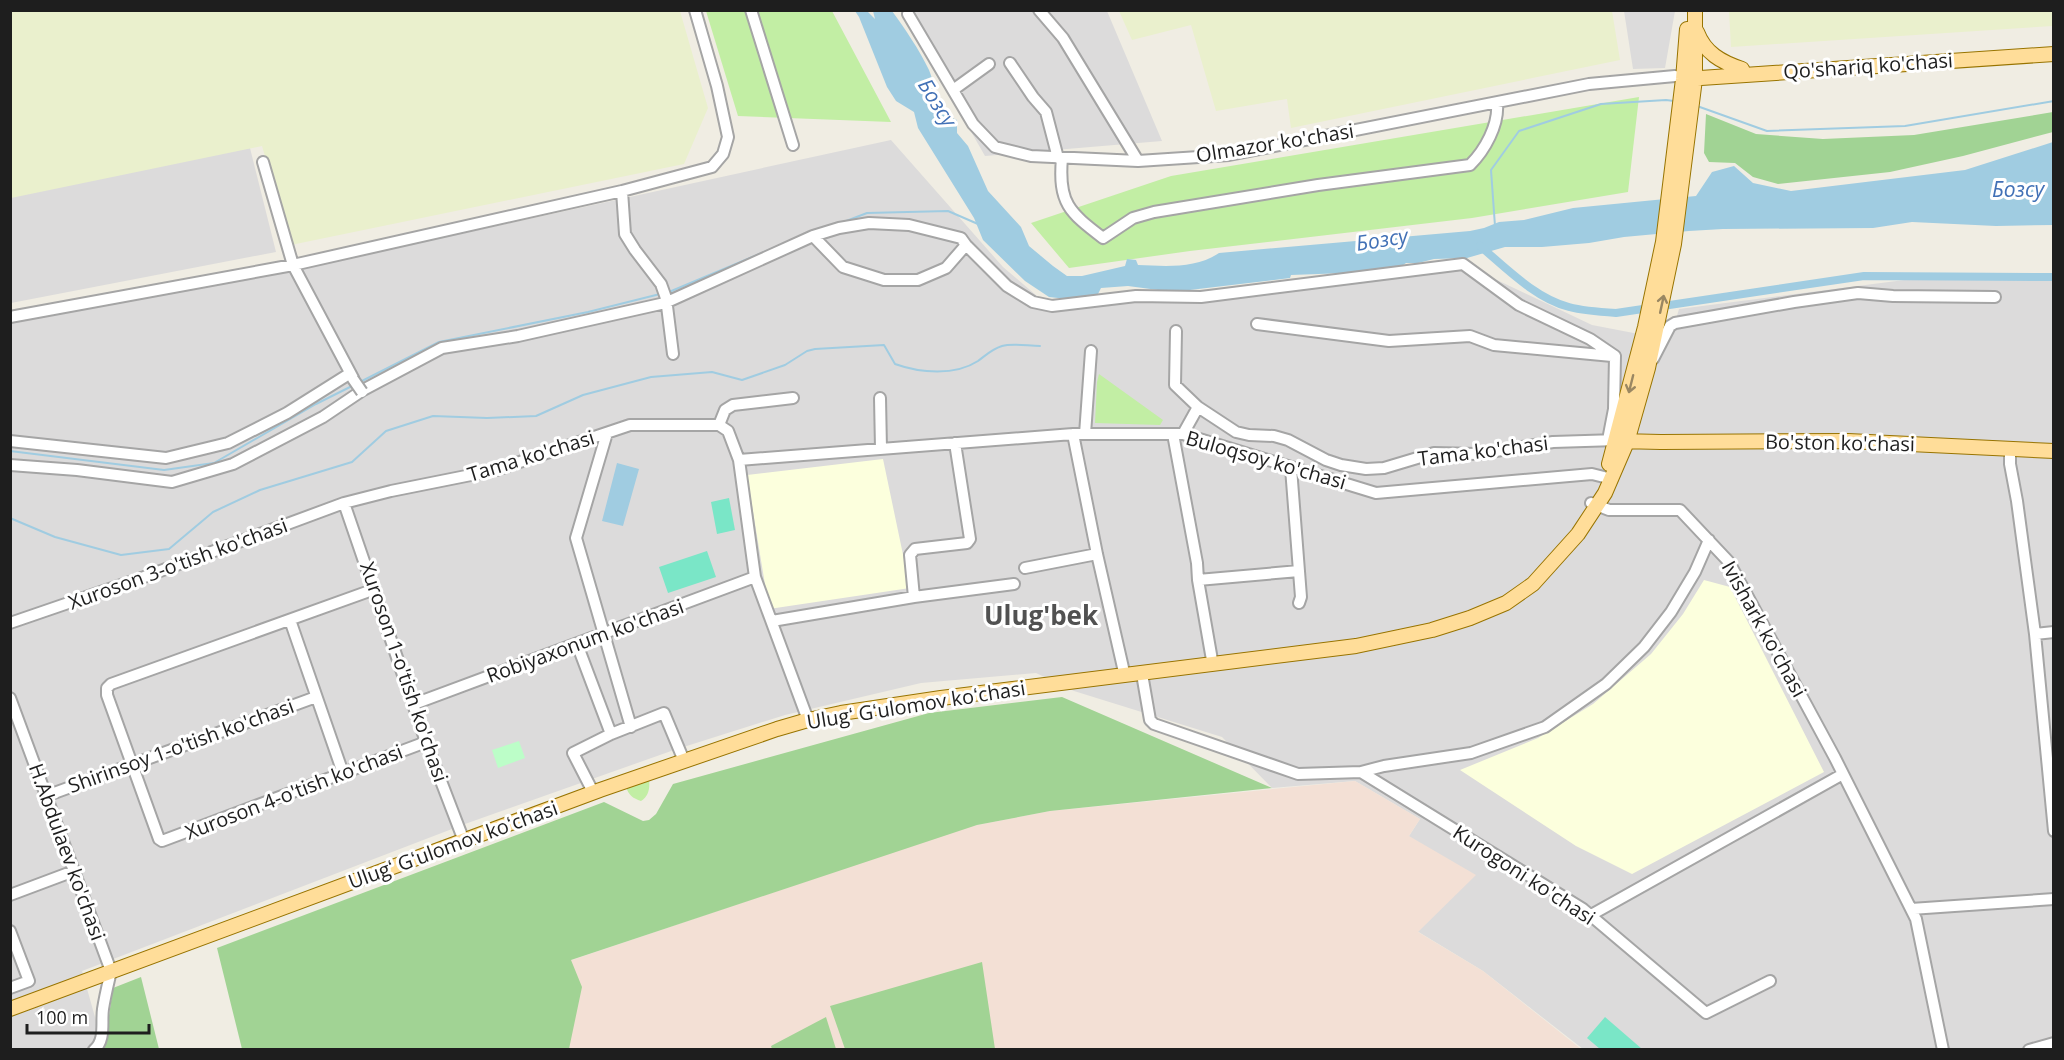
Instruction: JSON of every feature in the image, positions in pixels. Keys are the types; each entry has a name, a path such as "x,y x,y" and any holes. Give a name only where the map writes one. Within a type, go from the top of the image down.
{"main road":[{"path":"1693,12 1697,32 1707,51 1742,69"},
{"path":"1651,328 1662,278 1677,180 1687,98 1693,12"},
{"name":"Qo'shariq ko'chasi","path":"1687,75 1742,69 2054,49"},
{"name":"Qo'shariq ko'chasi","path":"1687,75 2054,54"},
{"name":"Ulugʻ Gʻulomov koʻchasi","path":"1617,440 1636,412 1648,368 1651,328"},
{"name":"Ulugʻ Gʻulomov koʻchasi","path":"10,1007 464,838 807,718 941,698 1356,646 1413,635 1470,618 1506,603 1533,584 1568,547 1608,478 1617,440 1651,328"},
{"path":"1636,412 1638,422 1644,432 1661,442"},
{"name":"Bo'ston ko'chasi","path":"1617,440 1661,442 1848,441 2054,452"},
{"name":"Ulugʻ Gʻulomov koʻchasi","path":"464,838 591,788 682,756 841,708 1394,635 1432,626 1468,615 1504,598 1529,580 1562,545 1594,505"}],"street":[{"path":"10,317 293,265 622,191 712,167 723,154 728,136 717,86 694,10"},
{"path":"752,10 793,146"},
{"path":"1039,10 1063,38 1138,161"},
{"name":"Olmazor ko'chasi","path":"908,14 973,124 995,147 1031,156 1138,161 1229,155 1589,84 1687,75"},
{"path":"1010,63 1046,112 1060,158 1062,194 1068,207 1081,221 1103,238 1133,218 1154,212 1318,184 1470,165 1486,144 1498,113 1497,103"},
{"path":"953,90 989,64"},
{"path":"263,162 293,265 351,376 362,391"},
{"path":"622,191 626,234 635,250 661,284 666,300 673,354"},
{"path":"10,465 76,470 172,482 233,464 323,417 362,391 442,348 518,336 666,300 813,236 839,228 869,223 909,225 961,238 1007,286 1033,302 1052,306 1136,296 1201,297 1463,264 1519,305 1590,339 1615,356"},
{"path":"813,236 843,267 884,280 918,280 937,272 946,268 966,245"},
{"path":"1648,368 1670,326 1675,323 1858,293 1893,296 1995,297"},
{"path":"1257,324 1389,341 1470,336 1494,345 1615,356"},
{"name":"Tama ko'chasi","path":"1176,331 1175,385 1198,406 1236,432 1274,436 1288,440 1326,460 1341,465 1366,469 1384,468 1434,453 1477,454 1553,442 1617,440"},
{"path":"1085,434 1091,351"},
{"path":"1615,356 1614,410 1617,440"},
{"path":"10,441 166,458 228,443 287,413 351,376"},
{"path":"793,398 733,405 725,410 719,425 728,431 739,460 755,578 807,718"},
{"path":"880,398 881,449"},
{"path":"1198,406 1178,434 1198,580 1212,660"},
{"name":"Tama ko'chasi","path":"344,504 496,470 630,425 719,425"},
{"path":"607,433 576,538 631,727"},
{"path":"1073,434 1124,672"},
{"name":"Buloqsoy ko'chasi","path":"739,460 1073,434 1178,434 1376,492 1592,474 1608,478"},
{"path":"914,597 910,555 913,551 967,543 970,539 955,443"},
{"path":"2010,450 2010,464 2035,634 2054,831"},
{"path":"1291,468 1301,597 1299,603"},
{"name":"Хuroson 1-o'tish ko'chasi","path":"344,504 426,742 464,838"},
{"name":"Xuroson 3-o'tish ko'chasi","path":"10,623 344,504"},
{"name":"Ivishark ko'chasi","path":"1594,505 1609,510 1680,510 1729,562 1843,774 1916,919 1943,1050"},
{"path":"1142,674 1150,720 1154,724 1298,774 1361,772 1384,766 1471,753 1545,727 1606,684 1644,647 1671,612 1695,572 1709,540"},
{"path":"1025,568 1097,554"},
{"path":"1198,580 1299,571"},
{"name":"Robiyaxonum ko'chasi","path":"414,704 755,578"},
{"path":"772,621 914,597 1014,584"},
{"path":"133,764 107,695 109,685 375,589"},
{"path":"290,620 343,773"},
{"path":"2035,634 2054,632"},
{"path":"577,644 611,734"},
{"name":"Shirinsoy 1-o'tish ko'chasi","path":"46,796 316,696"},
{"name":"H.Abdulaev ko'chasi","path":"10,698 110,969"},
{"path":"591,788 573,753 611,734 664,713 682,756"},
{"name":"Xuroson 4-o'tish ko'chasi","path":"133,764 159,839 162,841 426,742"},
{"name":"Kurogoni ko'chasi","path":"1361,772 1591,915 1706,1013 1770,981"},
{"path":"1591,915 1843,774"},
{"path":"10,895 74,871"},
{"path":"1911,909 2054,899"},
{"path":"10,931 29,981 10,988"},
{"path":"94,1050 98,1046 102,1032 110,969"},
{"path":"2029,1050 2054,1043"}],"shaded area":[{"path":"2053,10 2053,26 1731,47 1729,11"},
{"path":"11,11 680,11 708,108 684,164 291,245 262,146 11,198"},
{"path":"902,11 1107,11 1162,141 985,156"},
{"path":"1119,11 1612,11 1620,60 1291,128 1287,99 1216,111 1191,25 1132,40"},
{"path":"1624,11 1675,11 1665,68 1633,69"},
{"path":"891,140 1003,267 1051,308 1463,264 1592,325 1670,340 1679,309 1912,279 2053,280 2053,1049 1583,1049 1483,971 1417,931 1409,836 1420,819 1355,781 1272,788 1222,737 1074,691 1036,673 921,683 785,715 674,750 465,824 82,971 104,1049 11,1050 11,322 372,253"},
{"path":"250,148 276,252 11,303 11,191"},
{"path":"883,459 910,588 769,609 747,475"},
{"path":"1704,580 1730,587 1824,772 1632,874 1576,846 1460,770 1538,738 1593,704 1651,654 1683,614"},
{"path":"1355,781 1420,819 1409,836 1476,875 1418,932 1483,971 1581,1049 312,1050 967,827 1050,811"}],"green space":[{"path":"706,11 832,11 891,122 738,116"},
{"path":"1639,97 1628,192 1472,218 1190,251 1069,268 1031,223 1171,176"},
{"path":"2053,112 2053,132 1963,156 1890,172 1778,184 1753,177 1735,163 1709,162 1704,153 1706,114 1756,134 1823,139 1914,135"},
{"path":"1099,374 1163,420 1160,425 1095,423"},
{"path":"729,498 735,530 717,534 711,502"},
{"path":"707,551 716,577 668,593 659,567"},
{"path":"1062,697 1272,788 1050,811 977,825 571,960 582,987 569,1049 242,1049 217,948 604,802 643,821 649,820 656,814 673,784 929,713"},
{"path":"519,741 525,758 498,768 492,750"},
{"path":"649,779 648,792 644,799 641,801 630,795 626,787"},
{"path":"982,962 995,1049 845,1049 830,1006"},
{"path":"141,977 159,1049 104,1050 113,988"},
{"path":"826,1017 836,1049 772,1049 771,1046"},
{"path":"1605,1017 1642,1049 1600,1049 1587,1038"}],"water":[{"name":"Бозсу","path":"855,11 867,11 875,19 873,11 892,11 929,70 939,105 949,116 957,120 957,133 968,146 988,191 1021,227 1029,246 1067,276 1082,276 1125,266 1127,259 1136,260 1138,265 1190,264 1219,253 1470,231 1499,222 1524,220 1573,208 1696,196 1712,172 1734,166 1753,183 1791,191 1965,170 2053,142 2053,225 1996,226 1912,222 1873,228 1689,231 1589,243 1505,247 1467,258 1406,263 1399,268 1373,272 1291,275 1290,278 1173,292 1128,286 1101,288 1097,296 1076,300 1049,297 1025,281 983,240 974,218 918,128 914,112 896,101 887,87"},
{"path":"617,463 639,469 623,526 602,521"}],"waterway":[{"path":"1495,226 1491,170 1519,131 1601,104 1674,101"},
{"path":"1697,106 1767,131 1905,126 2054,101"},
{"path":"841,223 867,213 948,211 978,224"},
{"path":"669,292 788,242"},
{"path":"1480,246 1533,290 1556,303 1592,311 1616,313 1864,276 2054,277"},
{"path":"360,382 439,342 588,312 660,294"},
{"path":"10,518 55,537 121,555 169,549 213,512 260,490 352,462 386,431 433,416 487,418 536,416 583,395 651,377 712,372 742,380 785,365 807,351 815,349 884,345 895,364 937,372 969,366 1002,346 1040,346"},
{"path":"10,451 164,470 214,463 316,404 352,386"}],"district":[{"name":"Ulug'bek","path":"1041,616"}]}
